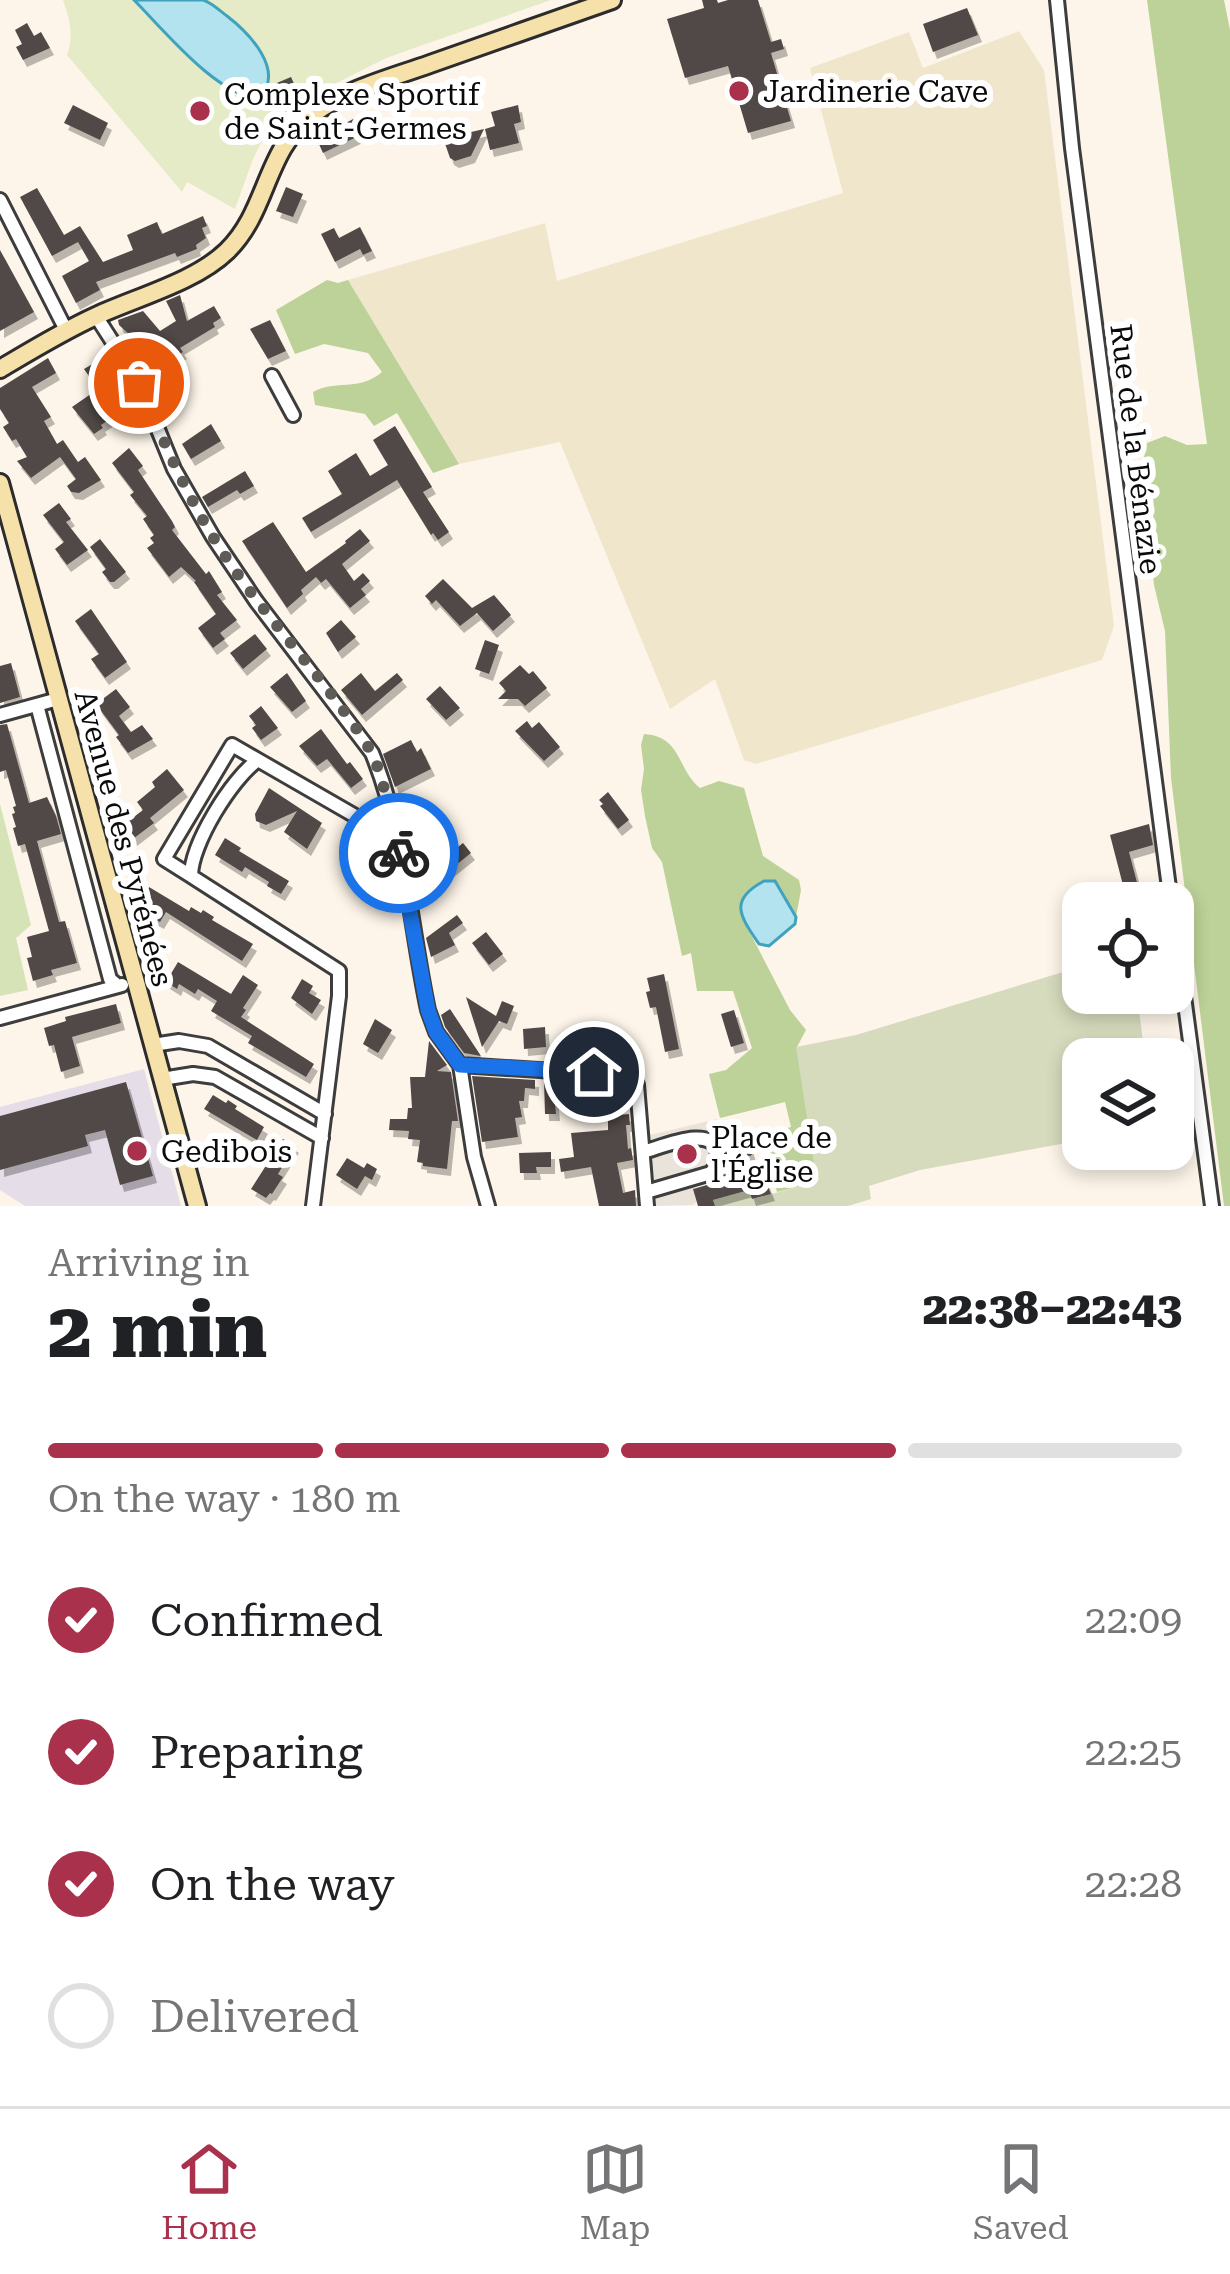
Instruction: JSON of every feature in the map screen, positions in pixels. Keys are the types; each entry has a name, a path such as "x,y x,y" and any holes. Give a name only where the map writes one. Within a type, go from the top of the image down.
{"main road":[{"path":"0,369 66,330 193,274 222,256 256,213 280,150 314,113 369,86 612,0"},
{"name":"Avenue des Pyrénées","path":"0,483 127,983 153,1046 197,1206"}],"street":[{"name":"Rue de la Bénazie","path":"1057,0 1072,148 1169,882"},
{"path":"0,200 66,330"},
{"path":"96,316 139,383 174,469 212,537 372,753 391,814 428,1010 436,1032 460,1065 474,1156 488,1206"},
{"path":"272,376 293,415"},
{"path":"0,715 58,699"},
{"path":"38,705 110,979 127,983"},
{"path":"313,1206 339,971 164,859 232,745 357,817 372,820 391,814"},
{"path":"191,876 197,845 240,774 258,760"},
{"path":"0,1018 127,983"},
{"path":"1186,1014 1212,1206"},
{"path":"153,1046 179,1041 208,1046 325,1114"},
{"path":"460,1065 633,1076 647,1199 711,1173 718,1160 718,1150 707,1138 643,1152"},
{"path":"162,1079 193,1074 214,1077 322,1138"}],"shaded area":[{"path":"1019,31 1044,70 1114,626 1102,660 756,764 744,760 715,679 670,709 560,442 459,464 348,280 545,223 557,281 843,193 810,68 909,32 923,68"},
{"path":"144,1069 181,1206 25,1206 0,1190 0,1107"},
{"name":"Place de l'Église","path":"717,1119 730,1173 693,1184 697,1202 693,1205 654,1206 646,1136"}],"green space":[{"name":"Complexe Sportif de Saint-Germes","path":"63,0 551,0 386,58 295,104 268,129 235,209 187,182 182,192 67,55 70,28"},
{"path":"1147,0 1224,0 1230,30 1230,1206 1224,1206 1194,964 1194,882 1184,882 1171,778 1165,631 1154,585 1142,467 1147,443 1165,436 1187,445 1207,444"},
{"path":"327,280 348,280 459,464 433,473 397,413 374,426 365,414 315,405 313,392 364,382 382,372 368,353 324,344 295,354 276,310"},
{"path":"644,734 666,741 700,788 719,781 744,788 763,856 799,880 796,917 775,881 746,925 790,1010 806,1030 797,1047 817,1182 777,1192 762,1135 791,1127 785,1102 720,1118 709,1074 726,1070 752,1048 733,991 697,991 691,953 682,956 662,862 652,848 645,816 641,790"},
{"path":"0,804 31,925 16,938 28,990 0,996"},
{"path":"1062,972 1062,1014 1140,1014 1142,1038 1062,1038 1062,1144 920,1170 869,1186 871,1199 848,1206 698,1206 749,1190 753,1199 817,1182 796,1047 856,1035"}],"water":[{"path":"134,0 203,0 215,7 261,53 268,75 260,97 244,95 210,75"},
{"path":"764,881 775,881 796,917 795,924 769,946 759,944 741,909 745,895"}],"building":[{"path":"702,0 758,0 771,42 781,39 784,49 771,53 791,121 748,133 728,66 685,78 667,19 704,8"},
{"path":"967,8 978,35 933,52 923,24"},
{"path":"27,23 34,36 41,32 50,48 23,60 15,30"},
{"path":"291,77 301,99 282,107 272,85"},
{"path":"73,105 108,123 100,140 64,123"},
{"path":"518,105 521,122 514,124 519,143 490,150 485,129 495,126 491,112"},
{"path":"357,117 365,133 323,153 318,142"},
{"path":"464,124 467,133 484,129 471,156 455,161 441,132"},
{"path":"286,187 303,194 293,217 276,211"},
{"path":"37,188 64,235 80,226 103,262 133,250 127,235 157,222 162,234 203,216 206,238 197,249 177,257 175,253 96,282 100,290 76,303 62,276 89,261 78,242 52,256 20,197"},
{"path":"360,227 372,251 363,255 360,249 335,262 321,234 334,228 339,238"},
{"path":"0,250 34,312 0,331"},
{"path":"180,295 187,321 214,306 221,318 168,361 156,340 143,347 119,325 118,320 143,311 160,331 176,321 166,301"},
{"path":"270,320 286,351 268,359 250,329"},
{"path":"108,355 136,402 94,434 72,407 98,389 84,369"},
{"path":"48,358 56,373 32,387 51,417 44,421 57,444 63,440 78,462 85,457 101,480 79,493 67,486 76,479 60,457 31,478 17,461 27,457 3,427 9,423 0,409 0,388"},
{"path":"211,424 221,441 191,459 182,444"},
{"path":"395,426 432,487 423,492 449,532 438,540 431,535 397,480 311,532 302,518 342,494 328,471 356,453 370,476 388,465 373,440"},
{"path":"129,448 172,521 172,530 206,574 209,571 222,592 217,595 237,620 220,633 225,639 213,648 198,628 216,614 196,581 181,567 169,577 147,548 154,543 150,538 154,535 143,519 147,516 112,463"},
{"path":"245,471 254,486 208,507 202,497"},
{"path":"59,503 71,519 66,522 88,550 67,565 55,549 64,542 43,515"},
{"path":"273,522 306,572 360,529 370,541 342,564 354,581 363,573 370,581 361,589 366,595 350,608 326,579 321,583 316,577 287,608 242,541"},
{"path":"100,539 126,572 114,582 102,572 106,569 90,547"},
{"path":"443,579 472,608 494,595 511,615 493,631 477,613 460,626 436,600 432,604 425,596"},
{"path":"91,609 127,662 105,678 91,659 99,654 75,621"},
{"path":"341,620 356,637 338,652 326,633"},
{"path":"255,634 267,649 243,669 230,653"},
{"path":"485,640 499,645 489,674 475,669"},
{"path":"11,663 20,697 0,703 0,666"},
{"path":"520,665 529,674 533,671 547,688 525,706 518,699 498,699 506,691 499,683"},
{"path":"287,673 306,701 292,712 270,687"},
{"path":"361,673 375,691 397,673 403,680 362,715 341,690"},
{"path":"440,686 460,708 446,720 426,699"},
{"path":"116,689 130,707 119,716 131,732 142,725 153,739 128,753 96,704"},
{"path":"261,706 278,728 261,740 249,716"},
{"path":"527,721 532,728 539,722 560,747 544,761 515,731"},
{"path":"7,724 29,803 47,797 56,816 61,834 37,841 59,922 65,921 77,963 33,981 27,937 49,931 25,844 18,846 13,828 16,806 6,770 0,772 0,725"},
{"path":"321,729 363,779 351,788 327,759 317,766 299,746"},
{"path":"411,740 417,752 421,748 431,769 395,787 383,754"},
{"path":"167,769 184,790 133,839 122,826 143,810 137,802"},
{"path":"269,788 322,823 307,849 284,832 297,811 266,825 256,821"},
{"path":"608,792 629,820 618,829 600,806 599,800"},
{"path":"432,816 440,831 410,845 406,829"},
{"path":"1149,824 1153,845 1129,852 1137,882 1122,882 1110,835"},
{"path":"225,838 289,881 281,894 245,867 242,872 215,855"},
{"path":"463,843 471,853 424,891 415,872 422,866 427,872"},
{"path":"149,887 189,911 191,907 203,910 253,944 242,961 166,912 160,922 147,915 151,909 140,903"},
{"path":"457,915 463,923 449,933 455,945 431,957 426,938"},
{"path":"486,932 503,954 489,965 472,943"},
{"path":"178,962 231,994 243,975 258,985 241,1017 314,1064 306,1077 248,1043 252,1036 211,1011 217,1001 198,989 195,994 166,982"},
{"path":"664,974 679,1049 665,1052 656,1007 650,1008 646,992 650,991 647,978"},
{"path":"302,979 313,986 309,993 321,1000 312,1014 291,998"},
{"path":"466,997 496,1016 502,1001 514,1006 507,1024 499,1021 482,1047"},
{"path":"116,1004 121,1023 72,1037 80,1066 61,1072 44,1028 66,1021 65,1017"},
{"path":"450,1009 481,1056 464,1053 445,1027 441,1015"},
{"path":"734,1010 744,1043 731,1047 721,1014"},
{"path":"375,1019 392,1030 378,1053 363,1044"},
{"path":"545,1027 546,1047 524,1049 523,1029"},
{"path":"429,1041 447,1065 437,1071 451,1072 458,1121 452,1121 447,1169 417,1162 420,1140 408,1139 409,1131 389,1130 390,1119 407,1119 408,1108 412,1108 410,1077 425,1077"},
{"path":"472,1076 535,1080 535,1089 525,1088 524,1101 519,1101 518,1137 482,1142"},
{"path":"544,1081 570,1084 569,1093 554,1093 556,1114 545,1114"},
{"path":"126,1082 153,1176 120,1185 105,1130 85,1135 88,1146 0,1170 0,1116"},
{"path":"213,1095 228,1100 264,1127 257,1140 204,1109"},
{"path":"629,1114 628,1149 633,1160 617,1163 623,1193 635,1190 636,1206 599,1206 591,1167 561,1172 559,1159 574,1157 571,1133 608,1130 608,1116"},
{"path":"745,1131 752,1155 742,1159 762,1172 771,1194 752,1199 749,1190 713,1200 715,1206 698,1206 693,1189 739,1170 728,1135"},
{"path":"283,1139 295,1146 278,1174 283,1177 266,1198 251,1189"},
{"path":"551,1152 551,1167 520,1173 519,1153"},
{"path":"347,1158 377,1169 372,1180 365,1176 357,1189 336,1175"}],"way so far":[{"path":"139,383 174,469 212,537 372,753 399,853"}],"place":[{"name":"Jardinerie Cave","path":"739,91"},
{"name":"Complexe Sportif de Saint-Germes","path":"200,111"},
{"name":"Gedibois","path":"137,1151"},
{"name":"Place de l'Église","path":"687,1154"}],"route":[{"path":"399,853 428,1010 436,1032 460,1065 594,1072"}]}
